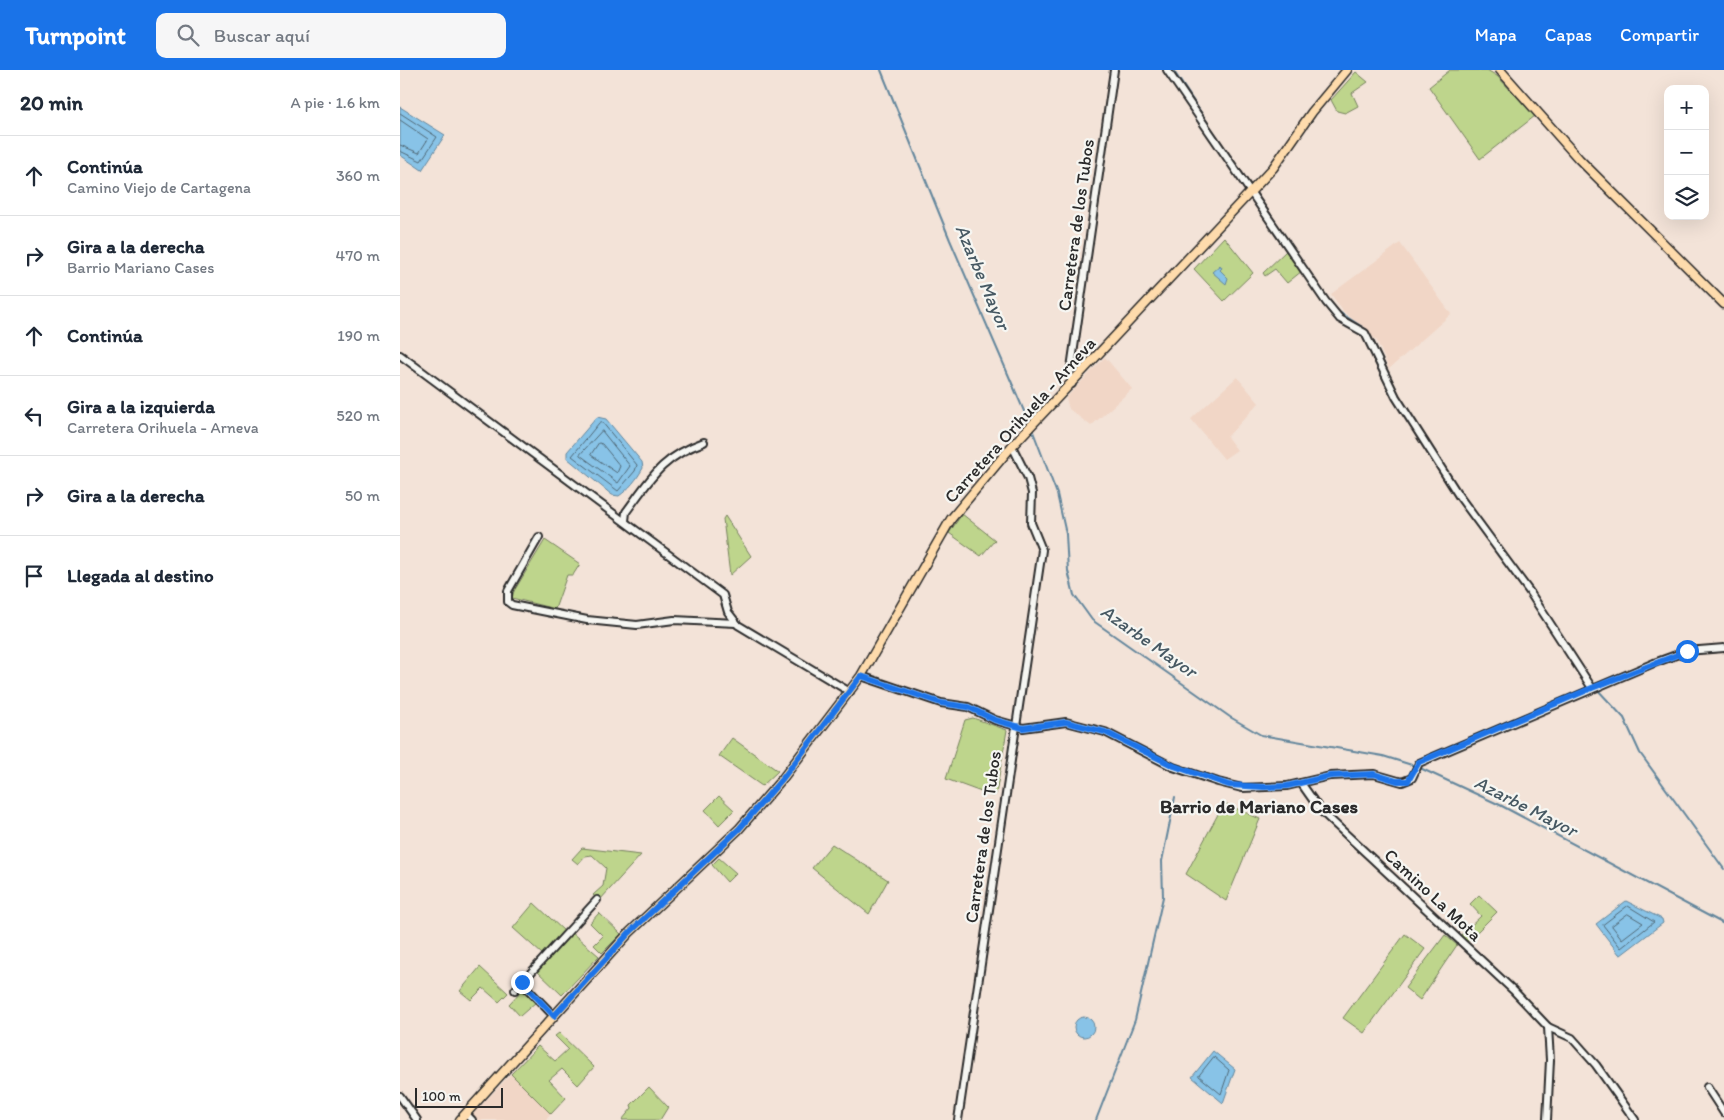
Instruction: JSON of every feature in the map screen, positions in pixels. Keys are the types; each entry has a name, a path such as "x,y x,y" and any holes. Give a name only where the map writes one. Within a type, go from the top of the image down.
{"main road":[{"name":"Carretera Orihuela - Arneva","path":"463,1117 629,933 739,829 783,778 861,676 951,519 1021,436 1072,384 1273,168 1322,100 1347,70"},
{"path":"1500,70 1579,159 1724,304"}],"street":[{"name":"Carretera de los Tubos","path":"1072,384 1070,375 1114,70"},
{"path":"1167,70 1252,191 1326,302 1340,318 1360,330 1369,339 1400,404 1460,496 1530,590 1592,688"},
{"path":"400,355 723,595 728,612 736,623 750,634 850,692"},
{"path":"624,521 626,512 659,467 675,455 704,442"},
{"name":"Carretera de los Tubos","path":"958,1120 1042,550 1031,523 1032,493 1028,478 1012,446"},
{"path":"539,537 508,591 508,602 512,605 587,620 637,625 674,620 736,623"},
{"path":"861,676 941,703 968,707 995,720 1015,726 1032,728 1066,722 1091,728 1114,735 1174,766 1229,785 1253,788 1300,783 1330,776 1374,774 1402,782 1412,778 1419,762 1592,688 1687,651 1724,648"},
{"name":"Camino La Mota","path":"1300,783 1320,810 1514,990 1548,1027"},
{"path":"515,990 597,900"},
{"path":"522,982 554,1016"},
{"path":"1547,1120 1550,1060 1548,1027 1572,1038 1596,1065 1635,1120"},
{"path":"1707,1087 1724,1114"},
{"path":"400,1096 417,1120"},
{"path":"463,1117 472,1120"}],"shaded area":[{"path":"1400,243 1451,314 1389,369 1377,341 1343,311 1331,294"},
{"path":"1105,357 1132,389 1091,426 1069,409 1066,398"},
{"path":"1237,377 1259,403 1227,437 1237,450 1224,459 1191,419"},
{"path":"511,1074 551,1114 546,1120 478,1120 472,1115"}],"green space":[{"path":"1450,70 1487,70 1497,76 1535,116 1480,159 1429,87"},
{"path":"1356,72 1368,82 1352,93 1358,106 1345,113 1337,111 1331,100"},
{"path":"1224,237 1253,273 1224,301 1194,269"},
{"path":"1287,250 1302,271 1287,283 1275,269 1265,276 1263,273"},
{"path":"962,514 995,540 981,556 949,533"},
{"path":"725,516 751,556 730,575 723,519"},
{"path":"545,540 580,564 573,575 567,575 555,609 512,598 514,591"},
{"path":"973,718 1007,730 996,794 992,796 946,779 965,720"},
{"path":"732,738 778,771 762,786 719,756"},
{"path":"719,796 734,810 719,825 705,810"},
{"path":"1224,803 1260,819 1226,901 1186,874"},
{"path":"832,844 888,880 869,914 812,868"},
{"path":"582,848 641,855 599,901 593,895 603,886 606,868 592,855 585,856 578,864 572,859"},
{"path":"719,858 736,873 727,882 712,865"},
{"path":"1479,895 1497,912 1467,942 1460,936 1481,916 1470,904"},
{"path":"534,903 564,931 542,954 513,928"},
{"path":"599,913 621,934 602,953 594,945 603,936 590,923"},
{"path":"571,932 599,956 562,995 537,971"},
{"path":"1405,934 1425,949 1364,1033 1343,1018"},
{"path":"1445,935 1457,945 1420,1000 1405,988"},
{"path":"480,967 508,993 499,1002 483,988 471,1000 460,991"},
{"path":"523,989 536,1002 520,1016 509,1004"},
{"path":"559,1033 594,1067 578,1085 562,1069 549,1080 566,1098 551,1114 511,1074 538,1046 555,1061 568,1049 555,1036"},
{"path":"649,1087 668,1107 660,1120 622,1120 632,1108 631,1105"}],"water":[{"path":"400,107 445,135 422,170 400,155"},
{"path":"1220,265 1222,268 1220,270 1228,278 1226,284 1212,272"},
{"path":"597,417 606,419 642,462 643,468 638,476 619,496 612,495 567,458 567,452"},
{"path":"1626,901 1662,919 1663,923 1621,955 1596,924"},
{"path":"1084,1017 1091,1020 1094,1027 1091,1034 1084,1037 1077,1034 1074,1027 1077,1020"},
{"path":"1213,1051 1235,1069 1223,1103 1192,1077"}],"waterway":[{"name":"Azarbe Mayor","path":"881,70 950,240 1030,425"},
{"path":"1173,70 1231,158"},
{"path":"1258,197 1323,292"},
{"path":"1336,310 1367,330 1400,398"},
{"name":"Azarbe Mayor","path":"1032,429 1057,494 1066,534 1068,571 1074,595 1092,620 1230,717 1261,735 1383,756 1415,766"},
{"path":"1506,555 1517,569"},
{"path":"1533,591 1593,684"},
{"path":"1596,688 1624,718 1640,753 1724,869"},
{"name":"Azarbe Mayor","path":"1420,768 1500,805 1724,924"},
{"path":"1096,1120 1135,1020 1163,897 1162,861 1175,797"}],"district":[{"name":"Barrio de Mariano Cases","path":"1259,806"}],"route":[{"path":"522,982 554,1016 629,933 739,829 783,778 861,676 941,703 968,707 995,720 1023,728 1066,722 1105,732 1114,735 1152,757 1190,773 1229,785 1253,788 1287,786 1330,776 1374,774 1397,781 1408,781 1412,778 1419,762 1438,756 1492,730 1654,662 1687,651"}]}
